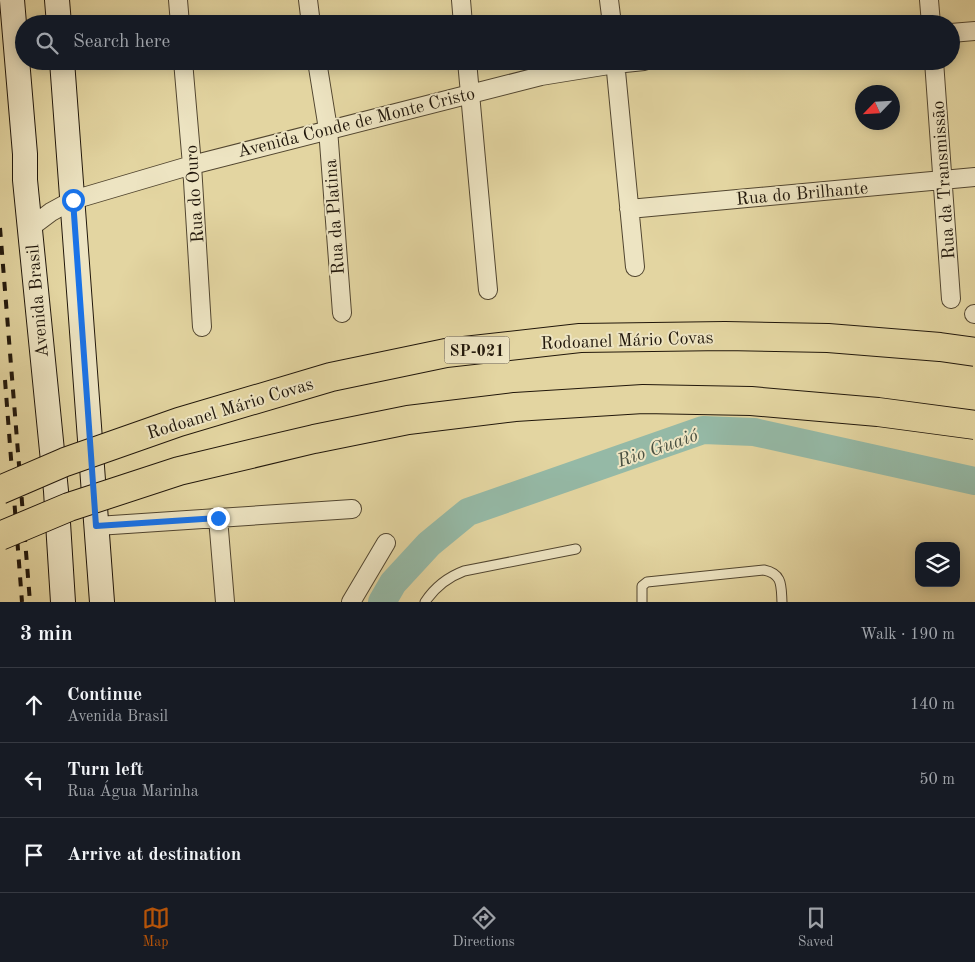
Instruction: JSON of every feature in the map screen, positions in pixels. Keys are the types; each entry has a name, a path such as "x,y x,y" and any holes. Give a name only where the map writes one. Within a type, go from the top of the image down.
{"highway":[{"name":"Rodoanel Mário Covas","path":"0,490 65,462 179,422 331,376 446,353 580,338 725,336 828,338 940,347 975,352"},
{"path":"0,536 69,507 179,471 314,438 399,422 515,407 643,400 751,401 878,412 975,425"}],"main road":[{"name":"Avenida Brasil","path":"12,0 15,33"},
{"path":"57,0 58,15"},
{"name":"Avenida Brasil","path":"18,70 38,316 56,491 63,602"},
{"path":"63,70 102,602"}],"street":[{"path":"178,0 179,15"},
{"path":"308,0 310,15"},
{"path":"461,0 462,15"},
{"path":"609,0 611,15"},
{"path":"929,0 930,15"},
{"path":"960,32 975,31"},
{"name":"Rua do Ouro","path":"185,70 202,327"},
{"name":"Rua da Platina","path":"318,70 328,129 342,313"},
{"path":"468,70 488,290"},
{"name":"Avenida Conde de Monte Cristo","path":"31,227 51,212 73,200 192,165 471,93 573,70"},
{"path":"616,70 636,267"},
{"name":"Rua da Transmissão","path":"935,70 951,299"},
{"name":"Rua do Brilhante","path":"629,209 975,177"},
{"path":"96,526 352,509"},
{"path":"218,518 225,602"},
{"path":"351,602 386,543"}],"lane":[{"path":"425,602 440,584 464,571 576,549"},
{"path":"642,602 642,586 647,582 764,570 772,571 778,577 781,584 782,602"}],"waterway":[{"name":"Rio Guaió","path":"382,602 393,583 429,544 468,512 703,430 754,432 975,481"}],"railway":[{"path":"0,228 30,602"},
{"path":"5,380 22,602"}],"route":[{"path":"73,200 96,526 218,518"}]}
